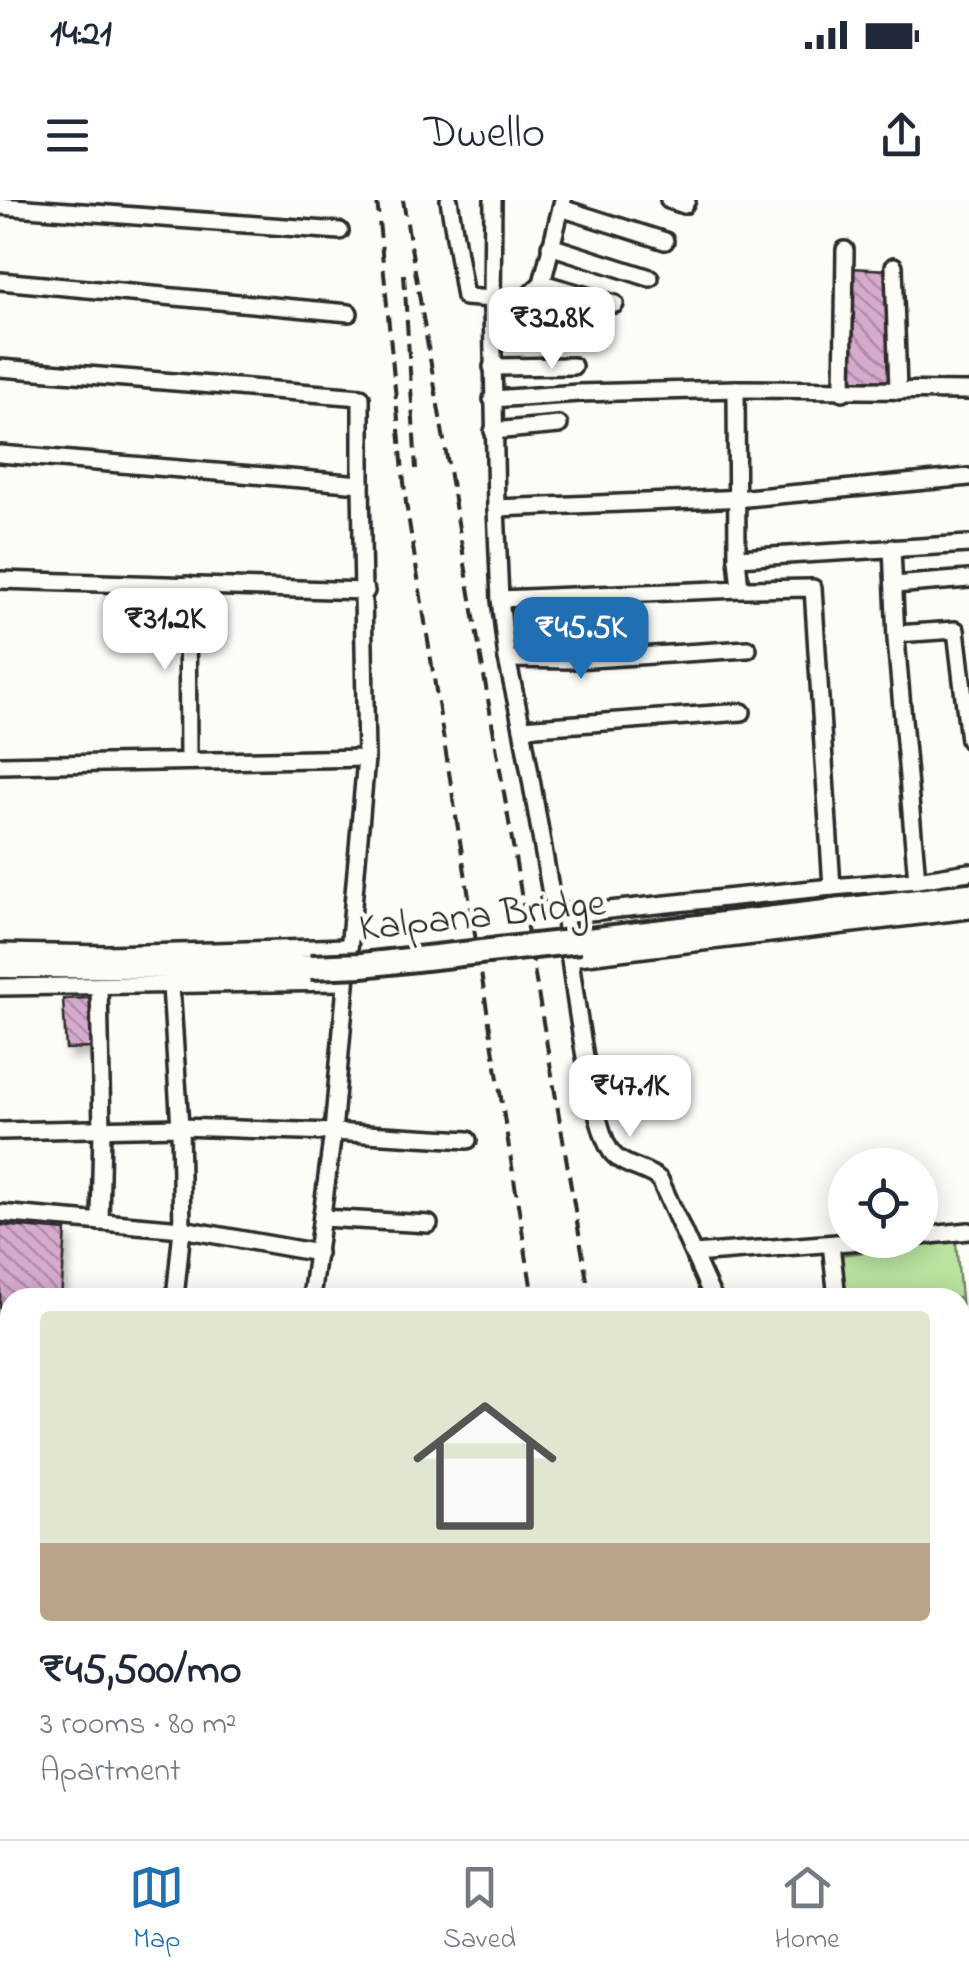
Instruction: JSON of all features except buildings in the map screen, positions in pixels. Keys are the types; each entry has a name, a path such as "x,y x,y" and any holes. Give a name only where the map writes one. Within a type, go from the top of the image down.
{"main road":[{"name":"Kalpana Bridge","path":"0,966 310,968 575,950 969,895"}],"street":[{"path":"449,200 464,297 492,301 526,298 542,282 562,204 665,241"},
{"path":"494,200 492,399 500,599 506,659 553,903 570,914 969,872"},
{"path":"669,200 684,205 686,200"},
{"path":"0,206 340,232"},
{"path":"550,246 650,278"},
{"path":"843,392 845,250"},
{"path":"894,266 898,392"},
{"path":"0,281 349,313"},
{"path":"542,282 615,304"},
{"path":"492,367 574,366"},
{"path":"0,368 361,397 366,758 333,1132 313,1288"},
{"path":"736,389 740,589"},
{"path":"492,399 580,392 736,389 969,391"},
{"path":"493,431 559,425"},
{"path":"0,454 361,484"},
{"path":"496,508 737,498 969,477"},
{"path":"737,558 969,544"},
{"path":"892,548 917,880"},
{"path":"894,585 969,578"},
{"path":"0,580 366,591"},
{"path":"187,585 188,761"},
{"path":"500,599 813,588 832,888"},
{"path":"896,634 963,630 969,740"},
{"path":"506,659 574,660 748,649"},
{"path":"522,728 742,712"},
{"path":"0,765 366,758"},
{"path":"575,950 969,910"},
{"path":"564,912 575,950 596,1112 607,1145 614,1156 660,1180 709,1288"},
{"path":"0,952 348,947"},
{"path":"0,987 345,982"},
{"path":"171,986 182,1229 176,1288"},
{"path":"100,987 100,1222"},
{"path":"0,1130 180,1126 468,1140"},
{"path":"0,1214 182,1229 318,1252"},
{"path":"322,1218 428,1224"},
{"path":"938,1234 969,1230"},
{"path":"694,1254 828,1244"},
{"path":"833,1258 836,1288"}],"green space":[{"path":"956,1242 960,1288 844,1288 839,1258 938,1258 938,1244"}],"railway":[{"path":"377,200 406,503 531,1288"},
{"path":"403,200 588,1288"},
{"path":"404,274 416,469"}]}
